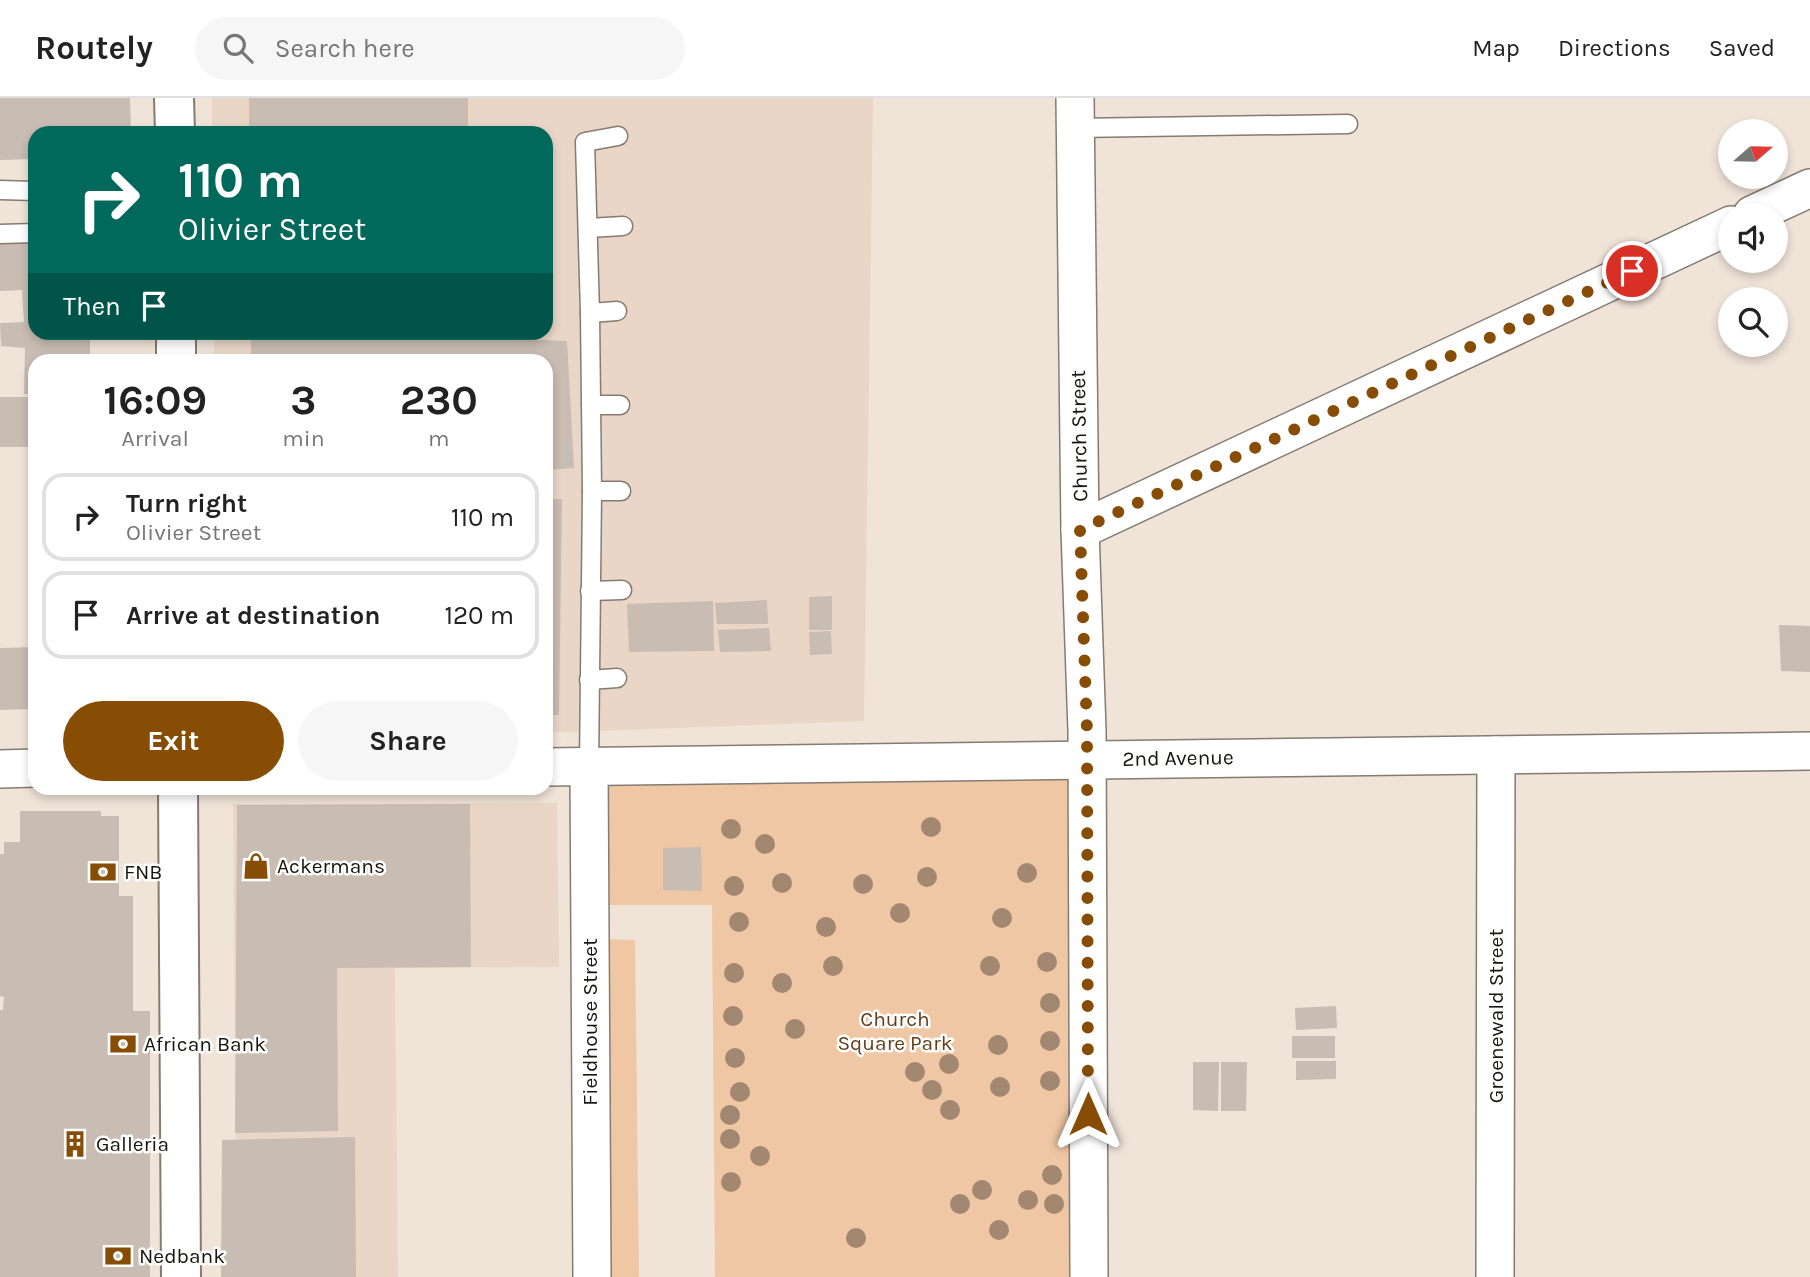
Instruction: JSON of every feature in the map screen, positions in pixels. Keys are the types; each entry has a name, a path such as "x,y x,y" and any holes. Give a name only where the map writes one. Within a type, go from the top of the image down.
{"street":[{"path":"174,98 175,126"},
{"name":"Church Street","path":"1076,113 1080,530 1087,759 1089,1277"},
{"path":"1778,203 1810,188"},
{"path":"1080,530 1718,231"},
{"name":"2nd Avenue","path":"553,766 1810,751"},
{"name":"Groenewald Street","path":"1495,1277 1496,755"},
{"name":"Fieldhouse Street","path":"589,767 592,1277"},
{"path":"0,769 28,768"},
{"path":"178,795 181,1277"}],"lane":[{"path":"1076,113 1349,124"},
{"path":"589,767 592,491 584,142 618,136"},
{"path":"0,190 28,191"},
{"path":"588,228 623,226"},
{"path":"0,234 28,233"},
{"path":"590,313 617,311"},
{"path":"591,405 620,405"},
{"path":"592,491 621,491"},
{"path":"590,591 622,590"},
{"path":"589,680 617,678"}],"shaded area":[{"path":"212,98 873,98 864,721 553,732 553,354 214,354 214,340 553,340 553,126 212,126"},
{"path":"557,803 559,967 395,968 398,1277 237,1277 233,804"}],"green space":[{"name":"Church Square Park","path":"1076,772 1077,1277 715,1277 712,905 601,905 600,778"},
{"path":"602,939 635,940 639,1277 604,1277"}],"building":[{"path":"0,98 130,98 131,126 28,126 28,159 0,160"},
{"path":"249,98 468,98 468,126 249,126"},
{"path":"0,240 28,240 28,340 90,340 90,354 28,354 28,394 24,394 25,348 1,346 0,323 24,322 22,290 0,291"},
{"path":"251,340 567,341 574,468 553,470 553,354 251,354"},
{"path":"0,397 28,397 28,447 0,447"},
{"path":"553,499 562,499 559,715 553,715"},
{"path":"832,596 832,630 809,630 809,597"},
{"path":"767,600 768,624 717,624 715,603"},
{"path":"713,601 714,651 629,652 627,604"},
{"path":"1779,625 1810,626 1810,672 1781,671"},
{"path":"769,628 771,651 720,652 718,630"},
{"path":"831,631 832,654 810,655 809,632"},
{"path":"28,647 28,709 0,710 0,648"},
{"path":"470,804 471,967 337,968 338,1131 235,1133 237,805"},
{"name":"Galleria","path":"20,811 101,811 101,816 119,816 119,896 133,896 133,1011 150,1011 150,1277 0,1277 0,1010 3,1010 4,997 0,996 0,854 4,854 4,842 20,842"},
{"path":"701,847 702,891 663,890 663,848"},
{"path":"1336,1006 1337,1028 1296,1030 1295,1008"},
{"path":"1292,1036 1335,1036 1335,1058 1292,1058"},
{"path":"1296,1061 1336,1061 1336,1079 1296,1080"},
{"path":"1193,1062 1219,1062 1218,1111 1193,1110"},
{"path":"1221,1062 1247,1062 1246,1111 1221,1111"},
{"path":"355,1137 356,1277 221,1277 222,1140"}],"place":[{"name":"Ackermans","path":"256,866"},
{"name":"FNB","path":"103,872"},
{"name":"African Bank","path":"123,1044"},
{"name":"Galleria","path":"75,1144"},
{"name":"Nedbank","path":"118,1256"}],"route":[{"path":"1088,1114 1087,731 1080,530 1632,271"}]}
